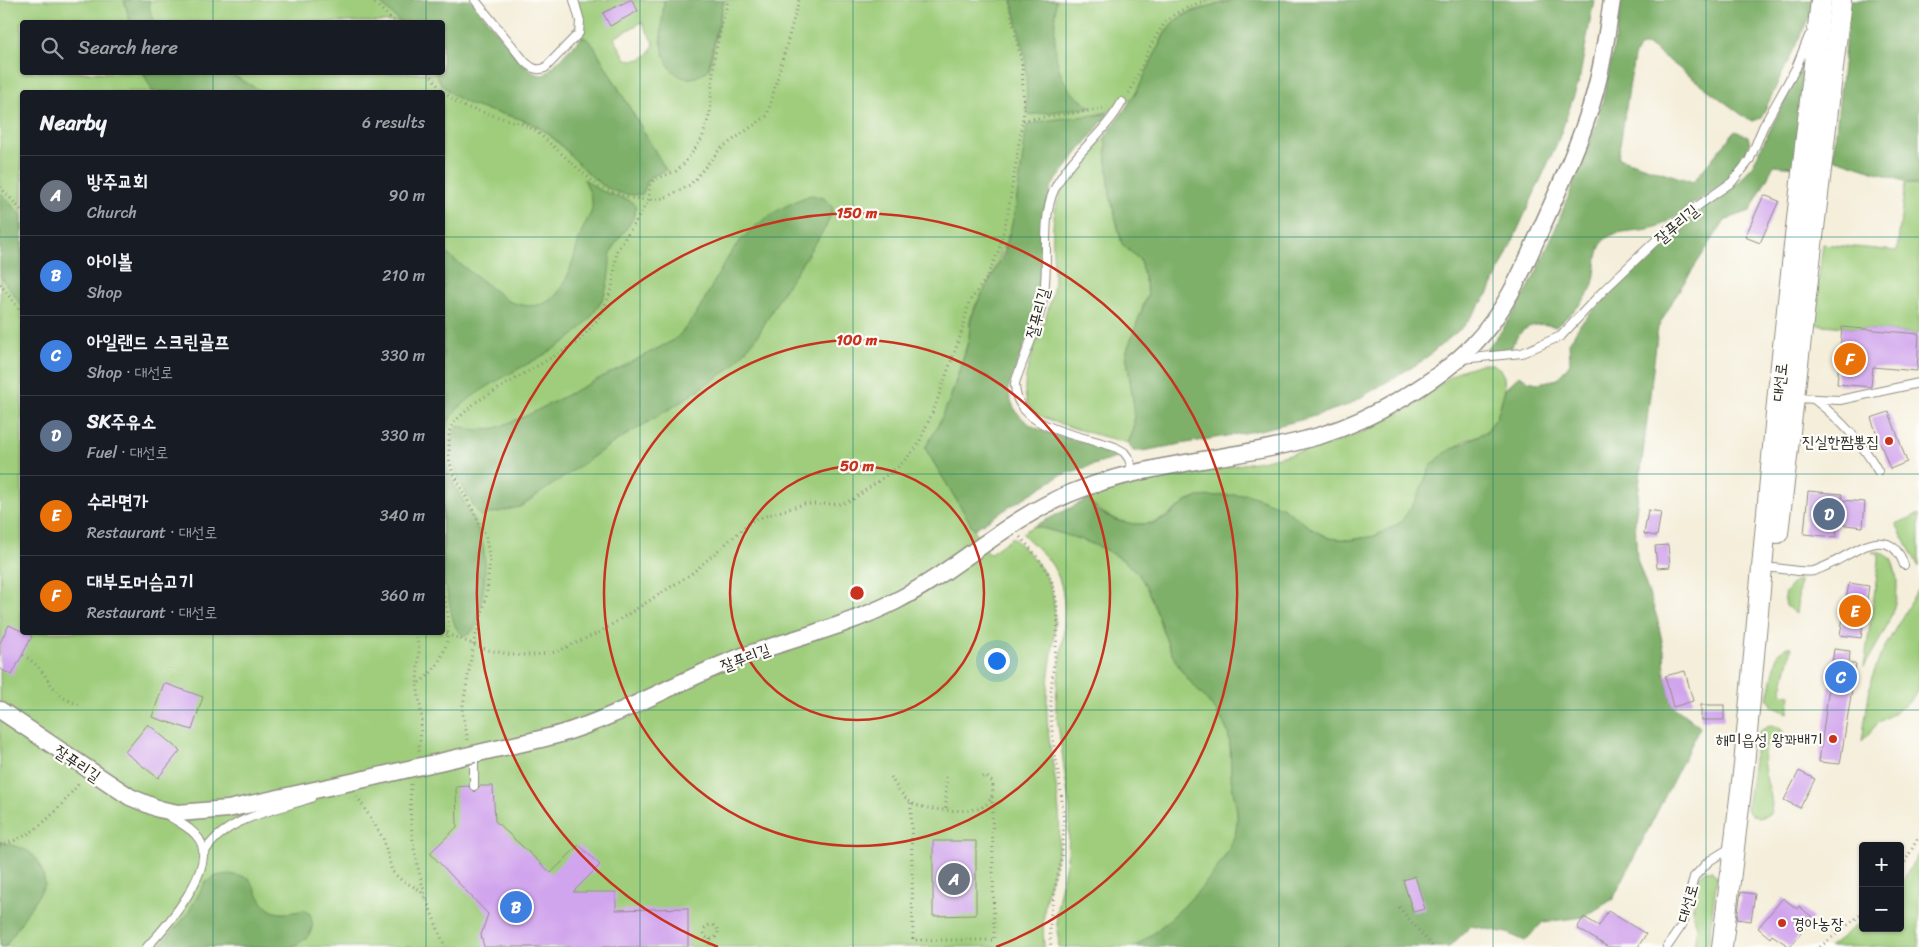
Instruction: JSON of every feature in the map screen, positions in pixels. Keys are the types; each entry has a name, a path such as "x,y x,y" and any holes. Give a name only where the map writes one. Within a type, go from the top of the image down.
{"street":[{"name":"잘푸리길","path":"0,710 88,770 130,796 159,809 196,813 228,809 365,779 471,748 561,734 740,658 847,624 896,601 938,577 1009,528 1065,495 1103,480 1133,472 1274,447 1323,435 1353,423 1403,397 1457,360 1492,324 1514,290 1572,157 1589,113 1597,86 1612,0"},
{"name":"대선로","path":"1744,765 1765,654 1793,398 1841,0"},
{"name":"대선로","path":"1722,947 1744,765 1777,401 1821,3"}],"lane":[{"path":"475,0 525,62 539,70 545,68 579,33 580,21 574,0"},
{"name":"잘푸리길","path":"1457,360 1522,353 1561,336 1605,289 1668,229 1732,182 1749,161 1763,127 1796,68 1821,3"},
{"name":"잘푸리길","path":"1122,102 1115,115 1062,177 1054,191 1050,208 1044,294 1039,317 1015,383 1015,392 1023,409 1044,424 1116,447 1124,452 1133,472"},
{"name":"대선로","path":"1793,398 1840,400 1919,383"},
{"path":"1816,400 1831,412 1861,445 1878,471"},
{"path":"1774,568 1813,571 1878,542 1893,546 1898,551 1904,565"},
{"path":"471,748 474,786"},
{"name":"잘푸리길","path":"147,947 182,903 196,880 204,853 214,838 234,824 317,796 340,785"},
{"name":"잘푸리길","path":"159,809 193,831 199,838 204,853"},
{"name":"대선로","path":"1666,947 1682,925 1694,877 1709,861 1734,846"}],"path":[{"path":"371,0 393,20"},
{"path":"471,748 462,711 473,646 486,598 490,560 485,534 452,470 448,451 449,432 459,417 476,402 558,356 592,329 608,302 617,251 649,200 650,185 654,180 676,170 684,164 702,139 710,113 714,58 728,0"},
{"path":"445,93 462,106 522,124 536,131 599,187 631,198 649,200 664,198 690,185 720,149 767,116 799,0"},
{"path":"445,634 473,646 513,655 556,652 600,632 691,574 753,520 804,504 841,504 852,500 909,457 917,447 934,409 961,334 969,302 986,278 999,250 1008,213 1023,120 1024,90 1022,64 1008,0"},
{"path":"1023,120 1050,114 1098,110 1122,102 1129,94 1159,32 1168,19 1178,12 1208,0"},
{"path":"431,75 441,90"},
{"path":"0,187 20,209"},
{"path":"0,284 20,310"},
{"path":"1009,528 1036,555 1050,575 1056,594 1057,647 1050,698 1064,814 1063,843 1050,911 1051,947"},
{"path":"418,684 426,679 439,662 448,635 450,616 445,601"},
{"path":"416,635 419,651 418,684 423,732 417,760"},
{"path":"23,654 39,666 62,698 81,705"},
{"path":"0,845 22,838 46,821 88,770"},
{"path":"413,776 410,824 415,858 427,901 445,947"},
{"path":"891,777 912,803 928,809 980,808 988,802 992,795"},
{"path":"946,777 946,809"},
{"path":"912,803 913,940 994,940 992,782 987,777 979,777"},
{"path":"340,785 384,838 392,871 401,880 420,890 427,901"},
{"path":"1904,864 1919,836"},
{"path":"1399,907 1433,947"},
{"path":"1820,947 1859,916"},
{"path":"710,939 714,938 718,932 715,926 711,925 705,928 704,933 710,939 710,947"}],"green space":[{"path":"0,0 377,0 398,20 20,20 20,75 436,75 443,87 488,110 521,119 544,130 603,185 647,182 652,176 666,170 593,45 586,38 581,38 584,27 578,0 664,0 662,44 709,69 724,0 1234,0 1196,10 1176,20 1164,35 1134,95 1117,108 1085,117 1009,233 991,280 976,304 970,320 969,338 950,399 940,424 925,448 989,554 1013,537 1043,571 1051,587 1055,622 1048,685 1047,716 1060,824 1058,849 1045,904 1044,947 0,947","holes":["642,22 654,44 643,58 636,60 626,59 614,38"]},
{"path":"124,0 149,0 150,11 154,20 129,20"},
{"path":"377,0 471,0 520,60 536,74 544,75 581,38 586,38 593,45 666,170 652,176 647,182 643,194 627,194 612,190 588,173 555,139 543,130 528,122 471,105 458,98 446,88 436,75 445,75 445,20 398,20"},
{"path":"664,0 724,0 709,69 700,75 684,78 672,70 667,63 661,39"},
{"path":"1012,0 1056,0 1055,46 1061,74 1068,87 1078,98 1092,107 1029,115 1027,112 1026,62"},
{"path":"1234,0 1594,0 1579,81 1558,141 1489,293 1464,326 1422,361 1348,405 1305,419 1260,430 1133,451 1128,443 1134,429 1134,407 1126,353 1148,293 1140,260 1122,244 1110,195 1105,137 1136,93 1165,33 1176,20 1189,13"},
{"path":"1622,0 1814,0 1813,9 1761,118 1753,121 1746,118 1648,45 1639,47 1634,57 1618,158 1693,182 1735,131 1748,136 1750,148 1747,159 1731,178 1674,218 1650,229 1615,234 1604,241 1598,253 1595,277 1590,291 1579,306 1556,327 1534,325 1528,327 1518,336 1511,349 1483,353 1509,321 1528,288 1545,253 1581,165 1603,101"},
{"path":"1850,0 1919,0 1919,186 1833,158"},
{"path":"1809,52 1796,167 1774,165 1750,211 1725,220 1676,295 1658,328 1635,520 1637,559 1657,617 1664,651 1665,676 1673,706 1700,727 1613,899 1584,917 1543,922 1525,941 1507,933 1471,926 1449,947 1134,947 1163,925 1196,894 1211,876 1232,841 1237,819 1228,734 1222,719 1178,665 1168,645 1153,601 1135,570 1110,552 1094,545 1034,526 1088,499 1098,511 1115,520 1134,524 1151,524 1166,518 1186,502 1198,497 1247,494 1282,507 1315,531 1329,538 1349,540 1375,536 1400,523 1415,502 1431,466 1444,453 1486,432 1497,417 1505,389 1520,375 1528,381 1538,383 1558,379 1570,363 1569,343 1581,323 1673,230 1740,181 1752,166"},
{"path":"144,75 233,75 259,90 152,90"},
{"path":"1109,113 1051,187 1042,232 1041,283 1034,318 1008,389 1014,407 1024,420 1038,429 1054,435 1089,443 1120,457 1061,475 974,529 925,448 946,409 961,367 969,339 970,322 975,309 1004,252 1015,206 1027,125 1047,120"},
{"path":"1105,137 1110,195 1122,244 1140,260 1148,293 1126,353 1134,407 1134,429 1128,443 1063,425 1039,415 1032,410 1027,401 1025,390 1029,363 1052,296 1054,280 1053,223 1058,201 1070,176"},
{"path":"584,179 599,190 631,201 636,207 629,225 613,247 607,287 599,305 592,316 569,339 482,390 463,404 449,420 445,431 445,253 508,301 525,305 539,305 550,300 565,281 582,230 591,212 592,200"},
{"path":"1905,183 1919,186 1919,334 1813,324 1823,244 1897,251"},
{"path":"0,192 20,214 20,303 0,276"},
{"path":"811,195 824,198 833,208 826,227 782,293 757,337 731,368 673,407 613,443 520,507 480,516 462,484 453,461 453,437 458,426 477,430 496,428 528,415 674,340 691,321 722,267 745,236 754,227 776,212"},
{"path":"1481,364 1493,364 1500,369 1504,377 1505,389 1497,417 1486,432 1464,441 1431,466 1415,502 1400,523 1375,536 1349,540 1329,538 1315,531 1282,507 1177,508 1155,522 1131,524 1108,516 1088,499 1127,485 1265,460 1329,445 1365,431 1399,412 1459,371"},
{"path":"445,460 449,475 476,524 484,553 484,583 478,619 472,632 465,636 456,627 453,620 446,590"},
{"path":"1919,514 1919,567 1896,524"},
{"path":"1034,526 1094,545 1110,552 1135,570 1153,601 1168,645 1178,665 1222,719 1228,734 1237,819 1233,841 1224,858 1196,894 1163,925 1134,947 1059,947 1056,913 1068,853 1070,810 1056,710 1063,638 1064,601 1061,585 1052,565 1022,533"},
{"path":"1872,552 1880,552 1891,559 1896,573 1897,587 1895,601 1886,628 1864,667 1879,561 1879,555"},
{"path":"1800,580 1796,614 1786,606 1784,594 1793,583"},
{"path":"1919,587 1919,690 1908,703 1878,723 1862,741 1871,680 1881,654"},
{"path":"1786,647 1792,647 1781,693 1791,695 1788,713 1773,707 1768,698 1778,653"},
{"path":"1769,726 1779,727 1783,731 1784,741 1771,740 1765,749 1764,769 1772,808 1769,815 1758,818 1749,813 1747,808 1758,732"},
{"path":"0,842 19,847 32,854 40,865 45,885 5,947 0,947"},
{"path":"1919,852 1919,947 1829,947 1859,923 1859,932 1904,932 1904,879"},
{"path":"1704,871 1712,871 1717,877 1708,947 1694,947 1697,926 1692,912 1699,878"},
{"path":"229,874 249,878 264,904 275,912 304,910 310,914 312,926 309,935 291,947 159,947 187,915 205,883 216,876"}],"building":[{"path":"632,0 638,11 610,26 603,13"},
{"path":"1764,195 1779,201 1760,243 1745,237"},
{"path":"1842,327 1919,334 1917,371 1873,367 1871,387 1837,384"},
{"path":"1889,412 1907,462 1890,469 1871,418"},
{"path":"1808,491 1842,494 1842,500 1865,502 1863,527 1837,524 1836,537 1804,534"},
{"path":"1648,510 1661,512 1657,536 1644,534"},
{"path":"1668,545 1670,567 1657,568 1655,546"},
{"path":"1849,583 1869,586 1861,638 1840,635"},
{"path":"9,625 20,630 20,635 32,636 12,675 0,669 0,643"},
{"path":"1834,649 1850,651 1849,664 1856,664 1840,764 1819,762"},
{"path":"1685,671 1693,701 1673,707 1665,676"},
{"path":"164,683 203,697 192,730 152,717"},
{"path":"1701,705 1724,705 1724,720 1701,720"},
{"path":"148,724 180,751 158,778 125,752"},
{"path":"1799,771 1815,779 1800,808 1784,800"},
{"path":"468,786 474,792 480,786 493,786 495,821 551,873 579,845 600,865 573,892 616,892 616,910 688,908 688,947 484,947 481,935 488,914 430,853 457,827 456,787"},
{"path":"933,841 976,841 976,915 933,916"},
{"path":"1415,876 1425,909 1413,912 1403,880"},
{"path":"1741,892 1755,894 1751,921 1737,919"},
{"name":"경아농장","path":"1783,898 1797,909 1799,906 1813,918 1790,947 1772,935 1770,938 1758,928"},
{"path":"1608,911 1646,934 1638,947 1608,947 1577,928 1584,917 1599,926"}],"place":[{"name":"대부도머슴고기","path":"1850,359"},
{"name":"진실한짬뽕집","path":"1889,441"},
{"name":"SK주유소","path":"1829,514"},
{"name":"수라면가","path":"1855,611"},
{"name":"아일랜드 스크린골프","path":"1841,677"},
{"name":"해미읍성 왕꽈배기","path":"1833,739"},
{"name":"방주교회","path":"954,879"},
{"name":"아이볼","path":"516,907"},
{"name":"경아농장","path":"1782,923"}]}
